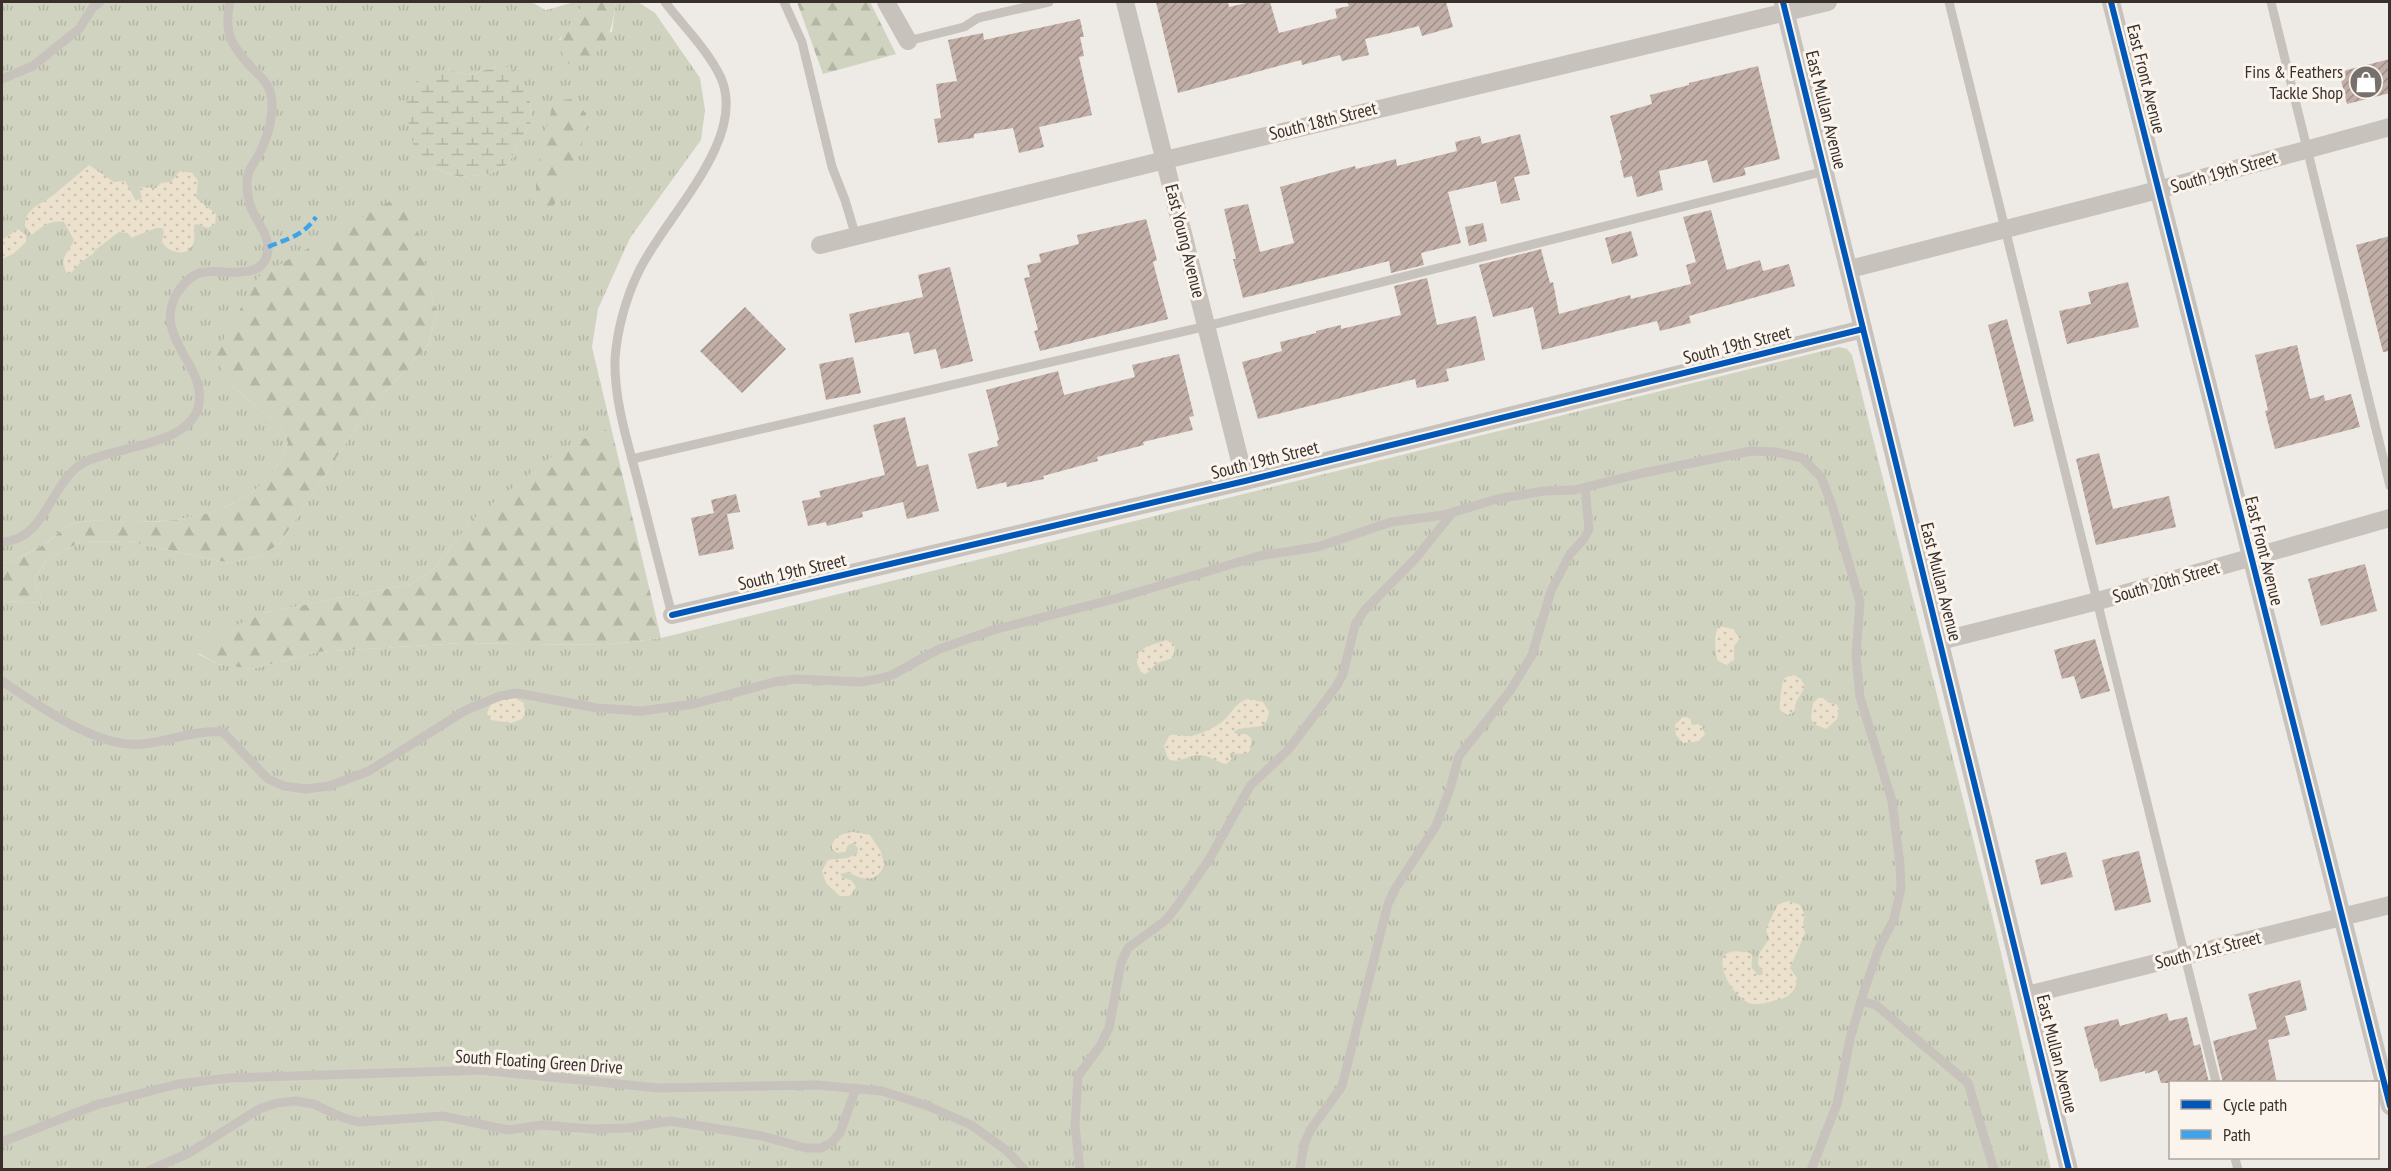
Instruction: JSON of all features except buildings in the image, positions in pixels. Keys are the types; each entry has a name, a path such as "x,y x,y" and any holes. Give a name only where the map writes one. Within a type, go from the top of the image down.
{"street":[{"path":"886,2 908,41"},
{"name":"East Young Avenue","path":"1125,2 1245,481"},
{"name":"South 18th Street","path":"820,245 1784,6 1828,2"},
{"name":"East Front Avenue","path":"2111,2 2390,1106"},
{"name":"East Mullan Avenue","path":"1784,6 2069,1170"},
{"name":"South 19th Street","path":"1850,269 2158,190 2390,127"},
{"name":"South 19th Street","path":"672,615 1245,481 1863,329"},
{"name":"South 20th Street","path":"1941,641 2098,601 2390,518"},
{"name":"South 21st Street","path":"2027,995 2390,905"}],"lane":[{"path":"2,80 33,66 79,28 93,7 100,2"},
{"path":"2,542 20,537 32,529 72,470 86,461 115,450 168,437 187,425 197,411 200,397 198,384 173,337 170,318 172,304 189,279 203,272 245,273 253,271 265,261 268,247 263,229 251,209 247,185 249,170 259,153 273,116 270,90 261,77 240,56 229,37 227,16 230,2"},
{"path":"665,2 722,80 726,103 726,122 712,156 639,271 627,299 615,358 621,415 672,615"},
{"path":"784,2 802,42 831,167 845,200 856,237"},
{"path":"908,41 964,27 978,18 1048,2"},
{"path":"1949,2 2216,1081"},
{"path":"2271,2 2390,486"},
{"path":"632,459 1206,326 1825,171"},
{"path":"2,681 83,730 113,741 139,745 205,731 223,732 268,779 284,786 306,789 329,786 369,771 466,710 500,696 517,693 597,708 642,711 694,704 774,682 795,679 861,682 878,679 892,675 937,650 993,630 1118,598 1259,556 1317,547 1391,522 1453,512 1477,503 1497,499 1585,488 1643,473 1751,451 1776,452 1802,458 1821,477 1832,505 1860,602 1856,656 1860,697 1892,801 1901,888 1894,919 1871,968 1861,1001 1850,1039 1837,1104 1811,1170"},
{"path":"1300,1170 1304,1144 1311,1130 1342,1086 1388,904 1436,826 1459,756 1510,691 1532,655 1551,591 1570,554 1584,539 1589,529 1585,488"},
{"path":"1080,1170 1075,1106 1078,1076 1100,1046 1108,1028 1121,963 1128,948 1166,920 1177,906 1210,858 1250,786 1287,750 1336,687 1343,674 1355,625 1364,611 1409,565 1453,512"},
{"path":"1861,1001 1876,1005 1968,1083 1994,1170"},
{"name":"South Floating Green Drive","path":"2,1142 68,1115 124,1097 178,1084 229,1078 482,1070 658,1088 816,1085 882,1091 928,1106 971,1125 1006,1150 1025,1170"},
{"path":"150,1170 189,1153 259,1109 277,1103 296,1101 313,1104 359,1122 443,1116 508,1130 542,1125 592,1129 628,1128 670,1121 762,1137 806,1148 821,1148 831,1143 840,1133 856,1089"}],"green space":[{"path":"2,2 532,2 545,10 581,2 581,8 559,40 612,32 616,2 638,2 655,13 700,78 705,110 701,140 630,238 598,309 592,347 611,427 561,450 471,521 435,568 412,584 263,613 198,654 218,664 252,669 317,652 463,643 607,645 661,638 1839,347 1847,349 1852,355 1994,923 2051,1169 2,1169 2,598 6,601 43,603 34,580 46,560 80,542 127,541 230,563 262,555 279,544 366,413 429,344 436,314 407,191 225,380 282,428 288,443 278,465 263,483 246,497 204,514 158,521 93,521 70,525 40,547 8,563 2,562","holes":["496,67 530,95 531,122 508,164 490,174 458,177 432,167 447,69 468,75"]},
{"path":"581,2 616,2 612,25 605,43 591,56 569,64 563,56 560,42 562,35 581,8"},
{"path":"797,2 870,2 896,54 823,74"},
{"path":"496,67 509,67 516,73 530,95 531,122 508,164 490,174 459,177 432,167 413,144 405,106 413,86 429,73 447,69 468,75"},
{"path":"571,99 586,113 583,139 575,165 556,202 549,213 541,212 537,201 537,175 552,107 558,100"},
{"path":"408,191 436,314 429,344 366,413 279,544 262,555 230,563 127,541 80,542 46,560 34,580 43,603 6,601 2,598 2,562 8,563 36,549 66,526 95,521 138,522 184,519 228,506 247,496 264,482 278,464 288,443 282,428 225,380 216,353 258,277"},
{"path":"611,427 661,638 607,645 463,643 317,652 252,669 218,664 198,653 224,631 263,613 412,584 435,568 471,521 561,449"}],"sand":[{"path":"89,165 114,182 125,181 136,201 142,198 139,187 156,188 161,183 171,182 180,171 192,173 198,181 196,198 216,214 215,224 208,228 198,224 194,225 192,246 184,252 174,251 165,246 162,242 164,231 162,228 156,228 131,238 128,233 119,232 95,250 71,273 67,273 63,263 74,240 64,222 50,223 32,235 25,226 26,219 31,210 51,197"},
{"path":"18,229 26,235 26,242 13,254 2,259 2,240"},
{"path":"1719,626 1733,629 1740,639 1734,646 1734,660 1727,665 1718,661 1715,648"},
{"path":"1166,640 1175,645 1173,658 1157,663 1146,674 1141,672 1137,663 1138,653 1148,646"},
{"path":"1794,675 1801,679 1805,687 1796,702 1794,712 1787,715 1780,710 1783,681"},
{"path":"515,698 524,703 525,714 522,719 511,723 491,720 487,713 492,702"},
{"path":"1818,698 1836,704 1839,709 1837,719 1826,729 1816,725 1811,719 1813,703"},
{"path":"1248,699 1263,702 1269,712 1262,726 1238,729 1234,732 1246,734 1251,738 1248,752 1229,753 1232,759 1226,764 1201,755 1176,761 1168,759 1164,746 1169,736 1200,734 1219,724 1239,703"},
{"path":"1683,717 1690,718 1692,725 1702,726 1705,734 1699,741 1683,743 1676,735 1675,725"},
{"path":"853,832 870,835 881,852 884,865 877,875 869,879 848,872 840,874 852,881 856,887 850,896 840,896 826,883 822,871 828,860 847,858 857,854 858,848 853,843 848,845 845,852 837,853 832,849 833,841"},
{"path":"1789,901 1800,905 1805,915 1803,922 1805,933 1790,968 1797,978 1796,986 1792,993 1781,999 1759,1004 1749,1003 1735,992 1729,983 1722,964 1724,956 1731,952 1751,954 1752,968 1758,975 1762,975 1763,972 1758,964 1759,954 1769,939 1766,929 1778,904"}],"marked path":[{"path":"268,247 301,232 316,217"}],"cycle path":[{"path":"1783,2 2069,1170"},
{"path":"2111,2 2390,1106"},
{"path":"672,615 1245,481 1863,329"}],"place":[{"name":"Fins & Feathers Tackle Shop","path":"2366,82"}]}
